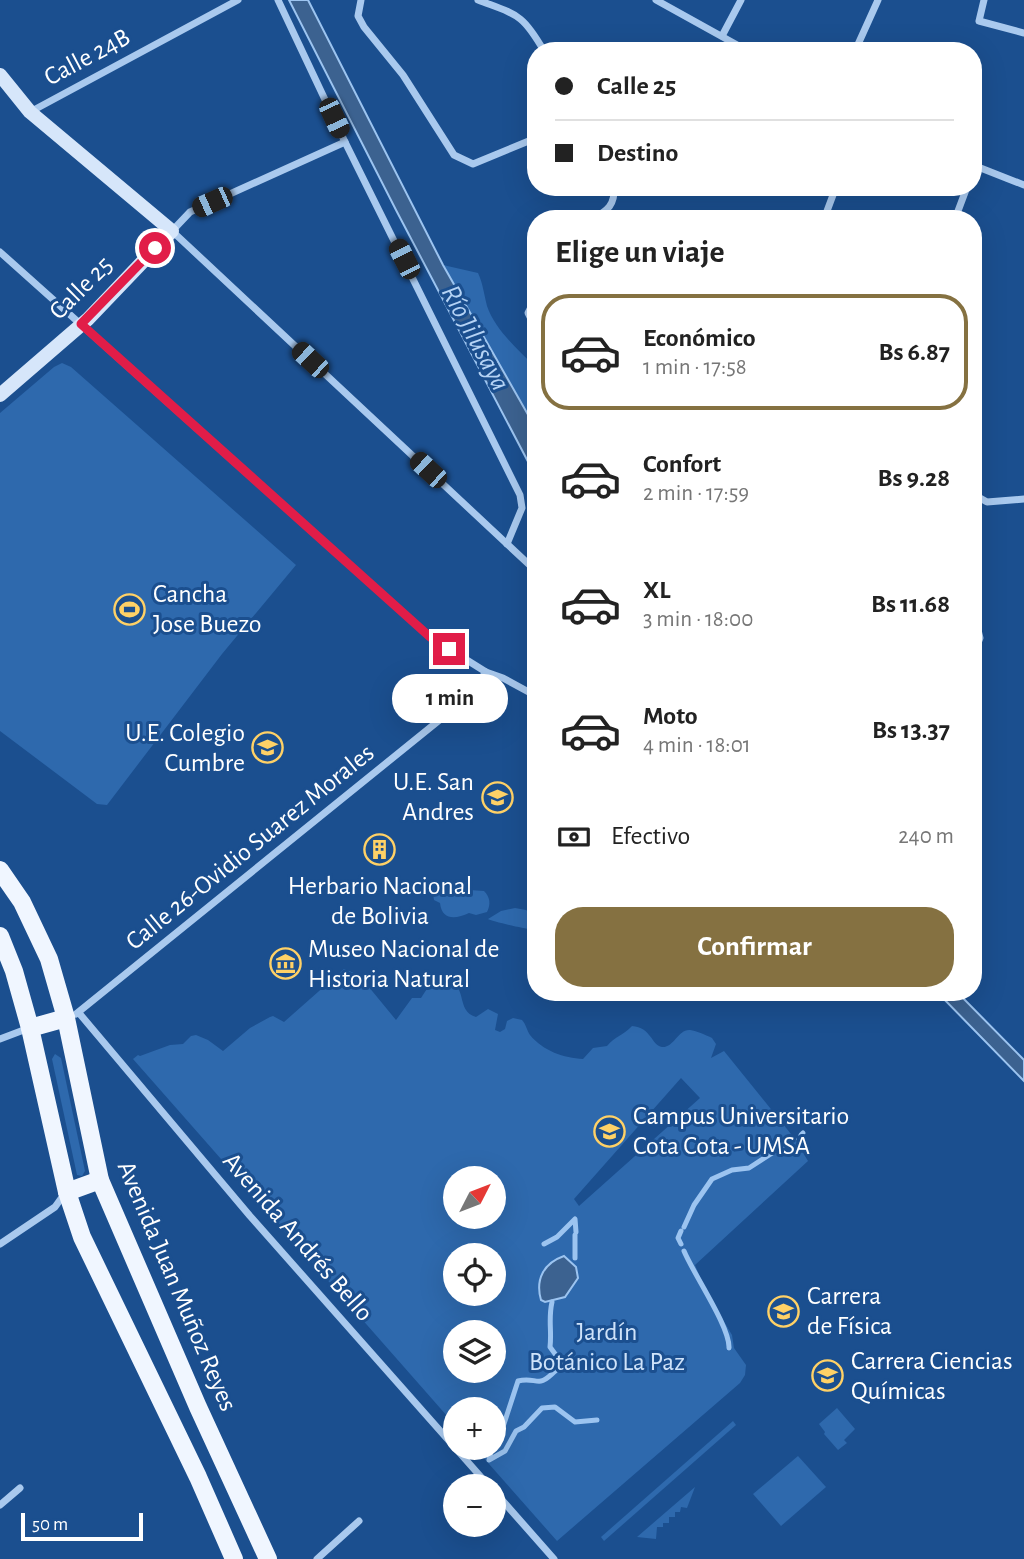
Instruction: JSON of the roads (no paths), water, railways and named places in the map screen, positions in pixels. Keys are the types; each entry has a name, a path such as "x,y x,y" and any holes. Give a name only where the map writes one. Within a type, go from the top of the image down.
{"main road":[{"name":"Avenida Juan Muñoz Reyes","path":"0,870 22,902 72,1016 100,1180 198,1407 268,1559"},
{"path":"0,936 14,971 30,1028 66,1192 82,1237 198,1477 234,1559"},
{"path":"30,1028 72,1016"},
{"path":"66,1192 100,1180"}],"street":[{"name":"Calle 24B","path":"30,112 238,0"},
{"path":"278,0 345,142 520,495 522,508 507,544"},
{"path":"361,0 358,16 364,27 403,75 454,155 473,164 527,142"},
{"path":"478,0 511,11 529,25 539,42"},
{"path":"656,0 732,42"},
{"path":"722,36 741,0"},
{"path":"859,42 878,0"},
{"path":"984,0 979,21 1024,33"},
{"path":"0,75 30,112 172,231 527,563"},
{"name":"Calle 25","path":"0,395 81,324 190,212 345,142"},
{"path":"982,170 1024,185"},
{"path":"0,252 430,637 486,672 527,691"},
{"path":"982,499 987,502 1024,499"},
{"name":"Calle 26-Ovidio Suarez Morales","path":"72,1016 442,718 474,688 486,672"},
{"name":"Avenida Andrés Bello","path":"72,1016 478,1474"},
{"path":"0,1039 30,1028"},
{"path":"0,1244 55,1207 66,1192"},
{"path":"0,1504 20,1488"},
{"path":"506,1505 554,1559"},
{"path":"317,1559 359,1521"}],"water":[{"name":"Río Jilusaya","path":"289,0 308,0 443,265 527,413 527,460"},
{"path":"946,1001 966,1001 1024,1060 1024,1081"},
{"path":"564,1256 576,1267 578,1278 565,1297 545,1302 541,1300 539,1292 540,1279 546,1267"}],"waterway":[{"path":"684,1227 694,1205 712,1179 732,1170 749,1168 794,1139"},
{"path":"544,1244 557,1237 575,1219 576,1232"},
{"path":"681,1231 678,1238 681,1244"},
{"path":"575,1235 575,1258"},
{"path":"684,1251 718,1314 729,1348"},
{"path":"506,1418 518,1381 544,1380 560,1368 561,1362 550,1347 552,1302"},
{"path":"506,1449 516,1431 524,1427 542,1408 555,1407 575,1422 597,1420"}],"place":[{"name":"Cancha Jose Buezo","path":"130,609"},
{"name":"U.E. Colegio Cumbre","path":"268,748"},
{"name":"U.E. San Andres","path":"497,797"},
{"name":"Herbario Nacional de Bolivia","path":"380,850"},
{"name":"Museo Nacional de Historia Natural","path":"285,964"},
{"name":"Campus Universitario Cota Cota - UMSA","path":"610,1131"},
{"name":"Carrera de Física","path":"784,1311"},
{"name":"Carrera Ciencias Químicas","path":"828,1376"}],"park label":[{"name":"Jardín Botánico La Paz","path":"607,1347"}]}
